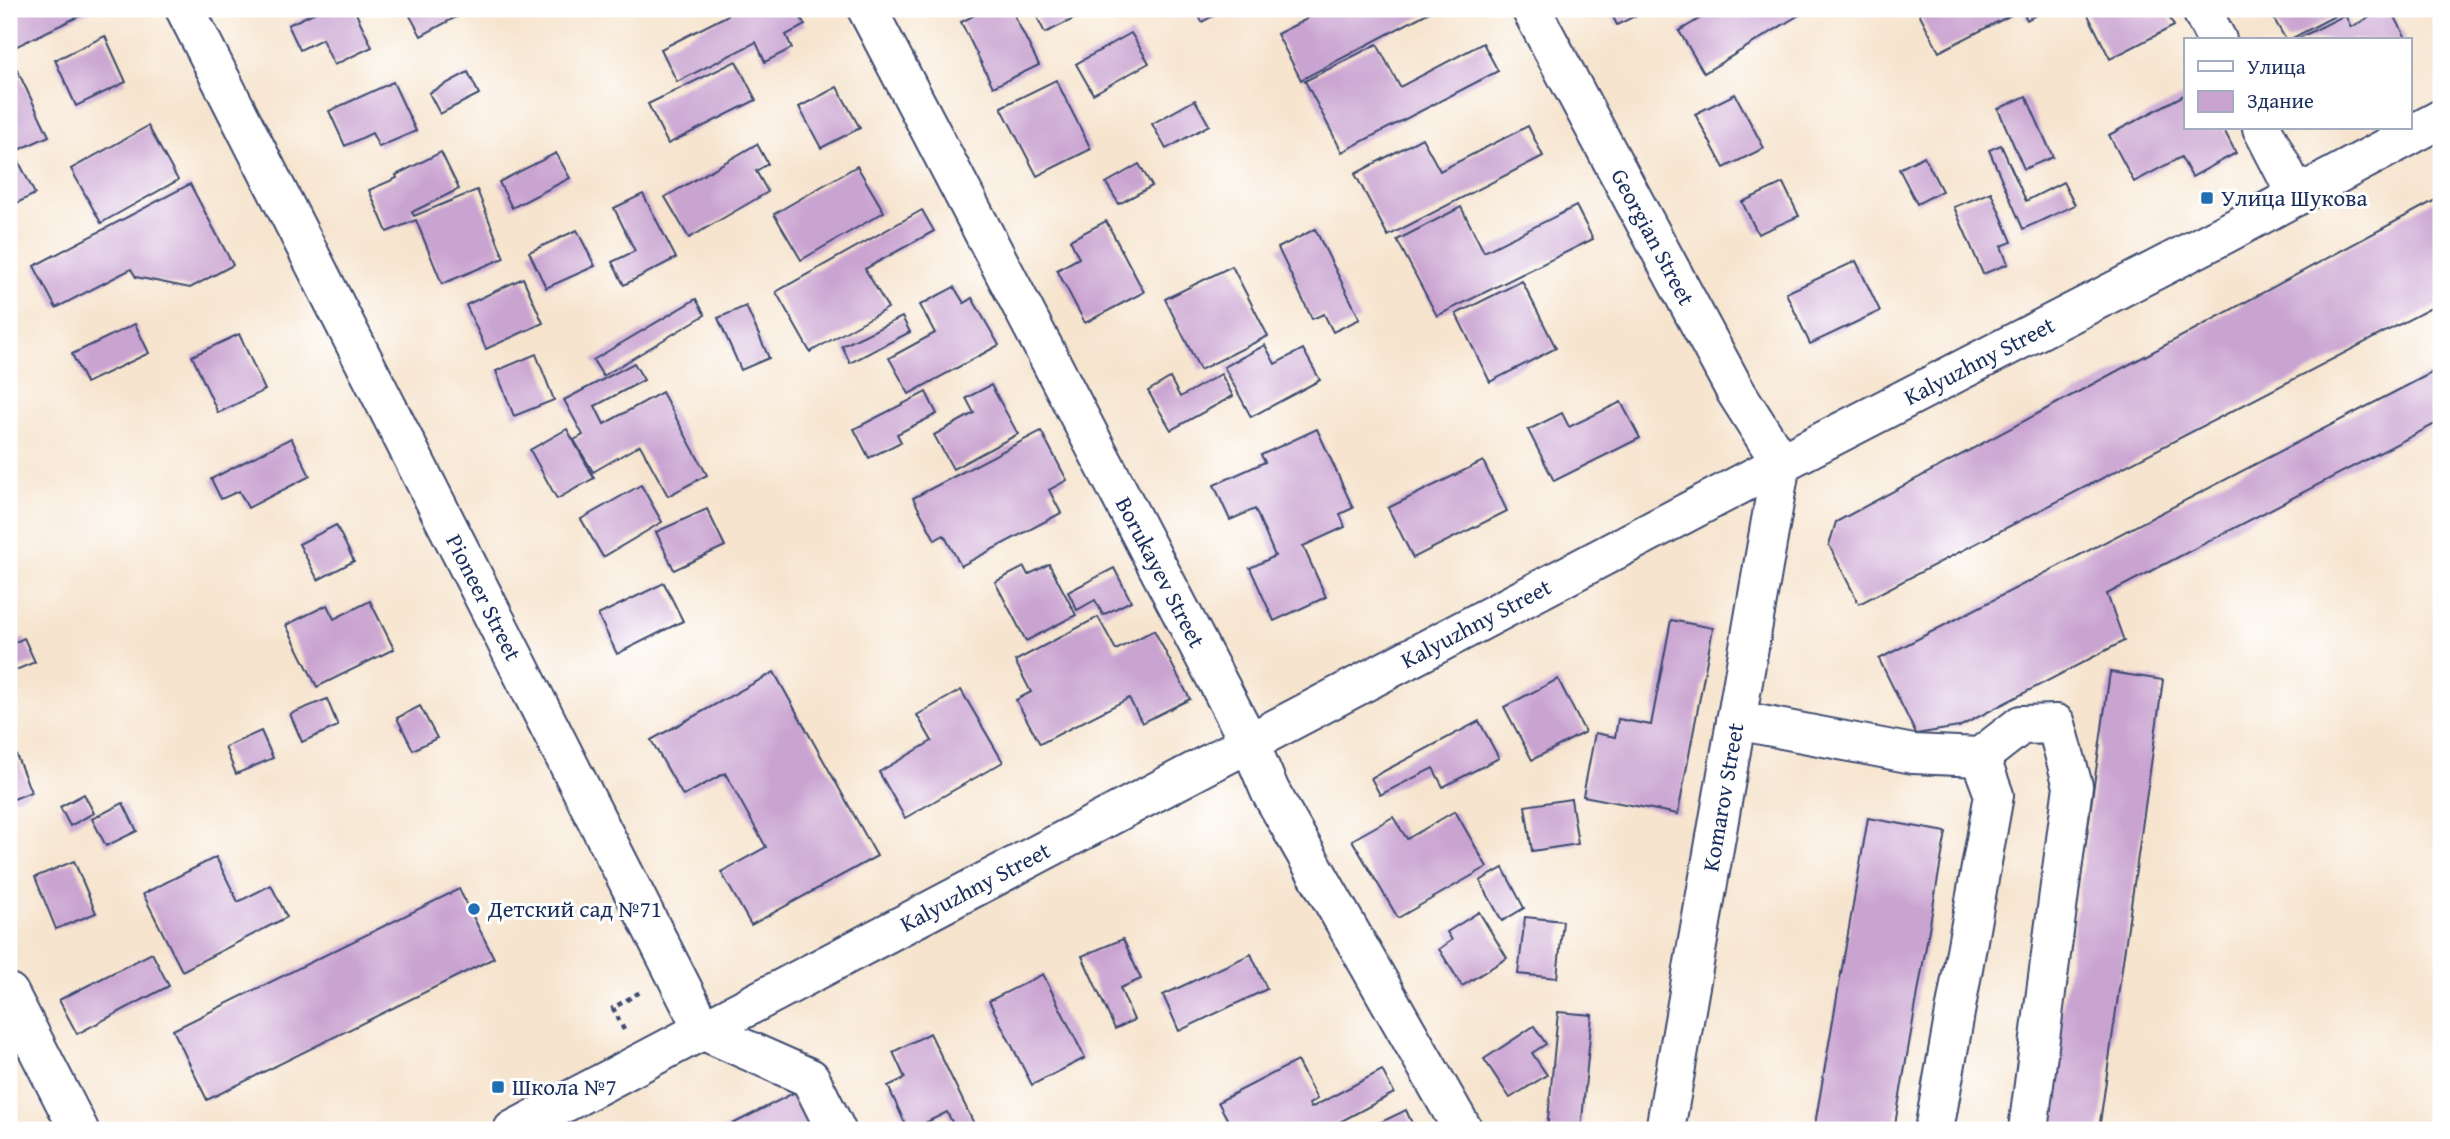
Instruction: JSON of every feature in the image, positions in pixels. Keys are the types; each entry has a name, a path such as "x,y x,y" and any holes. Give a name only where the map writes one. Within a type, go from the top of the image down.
{"street":[{"name":"Pioneer Street","path":"185,9 704,1031"},
{"name":"Borukayev Street","path":"867,9 1250,744 1270,791 1463,1130"},
{"name":"Georgian Street","path":"1531,9 1736,392 1781,463"},
{"path":"2201,9 2216,38"},
{"name":"Kalyuzhny Street","path":"513,1130 2441,119"},
{"path":"2263,130 2297,196"},
{"name":"Komarov Street","path":"1665,1130 1781,463"},
{"path":"1736,720 1913,754 1980,757 2021,725 2056,724 2073,786 2028,1130"},
{"path":"1934,1130 1994,795 1980,757"},
{"path":"9,993 79,1130"},
{"path":"704,1031 810,1079 836,1130"}],"path":[{"path":"629,1040 613,1008 651,985"}],"building":[{"path":"21,9 94,9 15,47 9,34 9,15"},
{"path":"322,9 354,9 372,47 334,65 322,39 300,50 288,25"},
{"path":"419,9 471,9 421,36 409,14"},
{"path":"740,9 796,9 805,25 786,35 792,48 765,62 756,42 677,82 661,49"},
{"path":"987,9 1011,9 1039,65 993,87 961,22"},
{"path":"1033,9 1094,9 1045,33"},
{"path":"1195,9 1226,9 1202,22"},
{"path":"1302,9 1435,9 1301,80 1277,34 1307,19"},
{"path":"1609,9 1649,9 1617,25"},
{"path":"1716,9 1802,9 1804,12 1704,73 1679,31"},
{"path":"1917,9 2015,9 2017,12 1939,52"},
{"path":"2021,9 2047,9 2027,20"},
{"path":"2085,9 2165,9 2174,26 2110,59"},
{"path":"2277,9 2348,9 2293,38 2285,38 2270,12"},
{"path":"2391,9 2406,38 2299,38 2345,15 2351,27"},
{"path":"1131,33 1149,63 1093,94 1076,64"},
{"path":"105,36 126,82 76,106 55,60"},
{"path":"1483,43 1498,71 1342,152 1305,81 1377,44 1400,87"},
{"path":"9,53 49,136 14,152 35,194 9,207"},
{"path":"736,61 756,100 668,144 648,104"},
{"path":"468,72 479,94 440,114 429,93"},
{"path":"1056,80 1091,149 1037,176 1001,107"},
{"path":"393,82 416,131 379,147 372,133 345,146 329,111"},
{"path":"837,87 860,128 821,148 799,107"},
{"path":"1735,94 1764,148 1724,168 1695,114"},
{"path":"2184,95 2184,130 2224,130 2236,153 2192,177 2181,157 2134,182 2109,135"},
{"path":"2026,96 2053,157 2024,169 1998,109"},
{"path":"1195,100 1209,125 1166,149 1152,124"},
{"path":"148,126 178,180 101,223 71,169"},
{"path":"1528,126 1543,156 1388,236 1355,174 1422,138 1440,171"},
{"path":"757,144 768,164 756,171 768,192 689,238 665,197"},
{"path":"2001,145 2026,201 2063,182 2075,205 2023,229 1989,150"},
{"path":"441,152 459,189 412,212 414,216 477,190 504,258 442,284 416,220 387,232 369,190 397,178 396,175"},
{"path":"556,153 570,178 512,208 499,182"},
{"path":"1924,156 1942,191 1917,204 1899,169"},
{"path":"1139,164 1152,186 1119,204 1106,183"},
{"path":"857,166 884,212 801,260 774,214"},
{"path":"1783,183 1799,216 1758,234 1742,202"},
{"path":"190,184 233,265 190,288 136,277 131,269 56,308 34,266"},
{"path":"1991,192 2012,242 2001,246 2008,264 1983,274 1954,207"},
{"path":"643,194 676,258 624,285 612,262 635,251 614,208"},
{"path":"2441,197 2441,303 1859,604 1829,545 1836,522"},
{"path":"1576,206 1593,239 1437,316 1397,240 1461,207 1484,252"},
{"path":"922,210 934,231 865,269 888,308 810,352 776,292"},
{"path":"1106,221 1144,292 1085,323 1057,270 1079,258 1070,240"},
{"path":"1315,229 1360,319 1333,332 1324,314 1312,319 1278,248"},
{"path":"577,230 595,266 546,288 529,252"},
{"path":"1856,261 1880,311 1810,344 1786,293"},
{"path":"1232,266 1268,336 1200,370 1165,299"},
{"path":"523,278 543,323 486,349 466,305"},
{"path":"1522,281 1556,348 1490,382 1456,314"},
{"path":"954,287 964,303 972,298 999,345 909,394 889,358 935,333 920,305"},
{"path":"696,299 705,315 603,376 593,360"},
{"path":"746,306 769,358 741,370 718,318"},
{"path":"902,317 910,332 850,363 842,346"},
{"path":"135,324 149,353 86,383 72,354"},
{"path":"239,334 265,390 218,413 192,356"},
{"path":"1265,345 1275,364 1303,349 1320,380 1251,417 1224,367"},
{"path":"536,354 554,400 514,416 496,371"},
{"path":"634,363 644,380 595,406 604,424 662,392 707,475 668,496 640,445 593,472 574,440 583,435 564,400"},
{"path":"2441,368 2441,421 2107,594 2124,641 1959,727 1916,734 1879,659"},
{"path":"1221,374 1233,396 1171,430 1148,391 1170,378 1180,397"},
{"path":"991,385 1018,434 953,469 934,435 974,413 966,398"},
{"path":"926,392 937,414 897,434 901,442 869,458 854,429"},
{"path":"1621,402 1640,438 1554,481 1528,430 1562,413 1569,427"},
{"path":"567,429 594,478 557,499 530,450"},
{"path":"1317,429 1353,508 1340,514 1345,527 1303,546 1326,597 1274,621 1250,568 1275,556 1255,509 1230,520 1214,485 1265,462 1261,455"},
{"path":"1041,431 1067,480 1049,490 1061,513 961,566 944,535 935,540 913,498"},
{"path":"291,438 310,476 248,508 239,491 221,499 211,479"},
{"path":"1483,461 1507,511 1413,558 1388,508"},
{"path":"641,485 662,522 603,557 581,519"},
{"path":"707,509 725,546 674,570 656,532"},
{"path":"336,525 354,561 318,580 299,544"},
{"path":"1049,564 1076,615 1026,641 995,582 1024,567 1028,575"},
{"path":"1114,568 1131,601 1103,615 1095,600 1077,610 1068,592"},
{"path":"664,583 683,621 617,654 598,615"},
{"path":"370,601 394,649 317,687 286,625 327,605 334,619"},
{"path":"1098,617 1116,650 1154,630 1190,699 1142,723 1129,698 1040,744 1016,700 1031,692 1015,661"},
{"path":"1671,620 1713,628 1678,814 1583,796 1595,733 1615,737 1618,719 1651,725"},
{"path":"24,638 35,662 9,673 9,645"},
{"path":"774,672 877,856 751,925 721,872 766,847 725,773 683,796 651,740"},
{"path":"2110,672 2163,680 2099,1130 2045,1130"},
{"path":"1558,679 1585,732 1532,760 1504,707"},
{"path":"961,690 1003,762 905,818 879,772 932,741 917,715"},
{"path":"327,699 338,726 302,742 290,714"},
{"path":"420,706 437,738 413,750 397,718"},
{"path":"1479,721 1499,758 1443,787 1433,768 1380,795 1371,778"},
{"path":"261,731 273,758 236,774 225,747"},
{"path":"15,752 31,792 9,801 9,755"},
{"path":"84,794 94,813 70,826 60,807"},
{"path":"1571,799 1578,844 1532,851 1525,806"},
{"path":"123,803 137,831 106,846 92,819"},
{"path":"1455,811 1487,867 1398,918 1352,840 1393,817 1407,839"},
{"path":"1868,818 1946,832 1894,1130 1814,1130"},
{"path":"216,857 238,902 271,885 287,917 182,971 143,894"},
{"path":"74,861 96,913 56,929 35,877"},
{"path":"1503,868 1524,908 1502,921 1480,881"},
{"path":"459,889 494,958 207,1100 173,1030"},
{"path":"1479,912 1507,958 1462,986 1439,949 1452,940 1447,932"},
{"path":"1525,917 1563,921 1557,978 1518,974"},
{"path":"1123,939 1141,979 1120,988 1134,1020 1115,1029 1082,956"},
{"path":"152,953 169,986 77,1034 59,1000"},
{"path":"1251,954 1267,989 1179,1031 1163,995"},
{"path":"1043,974 1085,1058 1032,1085 989,1001"},
{"path":"1558,1012 1592,1015 1581,1130 1547,1130"},
{"path":"1534,1026 1546,1044 1532,1053 1547,1075 1510,1098 1484,1059"},
{"path":"930,1033 977,1130 956,1130 947,1112 925,1123 929,1130 908,1130 888,1086 905,1078 893,1052"},
{"path":"1297,1061 1317,1099 1309,1104 1311,1108 1382,1070 1394,1093 1325,1130 1321,1126 1312,1130 1233,1130 1218,1102"},
{"path":"805,1087 827,1130 721,1130"},
{"path":"1406,1110 1415,1130 1373,1130 1371,1127"}],"place":[{"name":"Улица Шукова","path":"2207,198"},
{"name":"Детский сад №71","path":"474,909"},
{"name":"Школа №7","path":"498,1087"}]}
